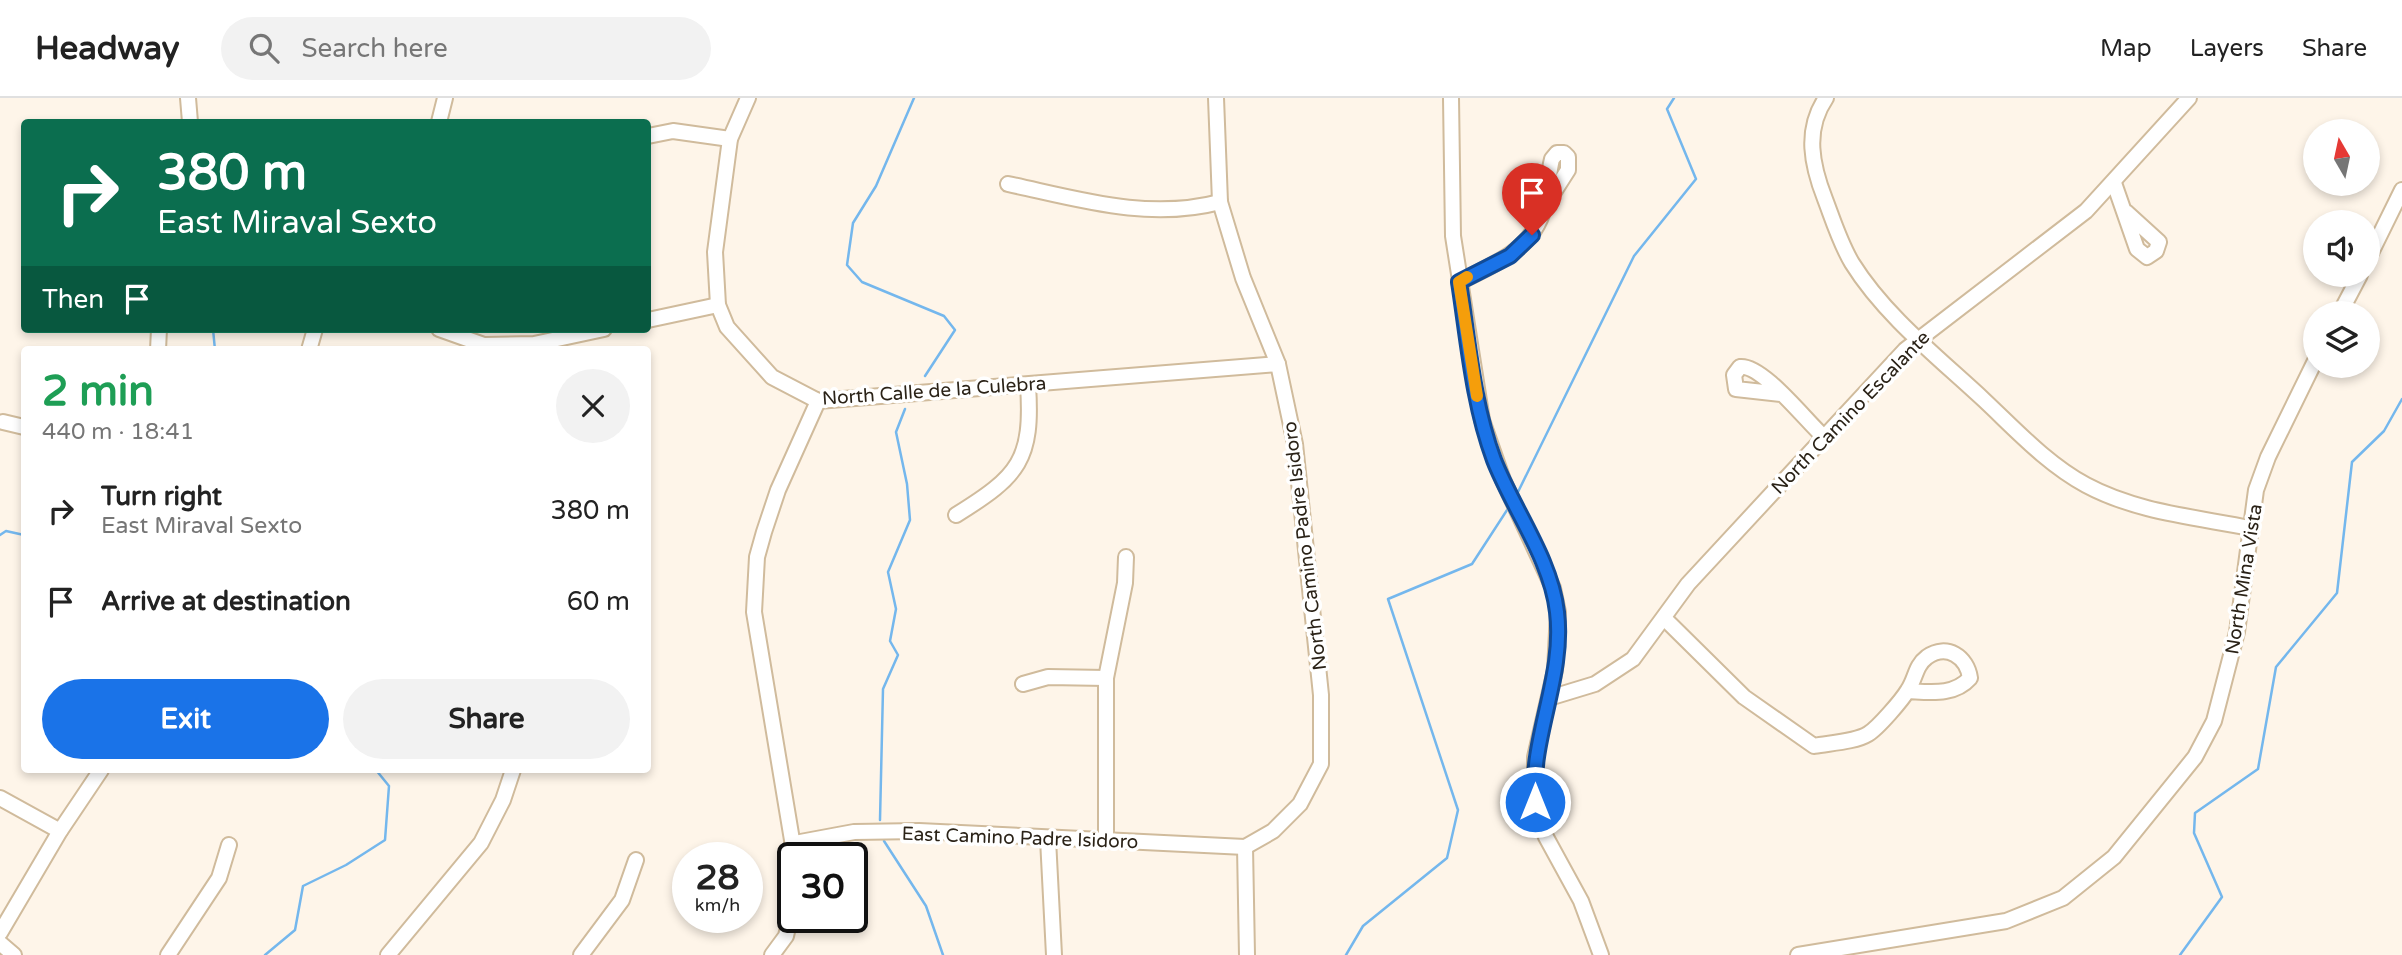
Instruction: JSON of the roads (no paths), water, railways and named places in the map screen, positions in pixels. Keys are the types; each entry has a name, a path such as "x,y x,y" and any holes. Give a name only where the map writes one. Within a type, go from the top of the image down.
{"street":[{"path":"188,98 190,119"},
{"path":"440,119 445,98"},
{"name":"North Calle de la Culebra","path":"748,98 730,139 715,252 718,305 727,327 772,377 818,401 1278,364"},
{"name":"North Camino Padre Isidoro","path":"1216,98 1220,202 1243,278 1278,364 1295,444 1321,695 1321,764 1300,804 1273,831 1245,847"},
{"path":"1451,98 1452,213 1459,282 1487,440 1556,600 1557,647 1549,698 1535,757 1534,789 1537,814 1546,837 1581,901 1601,955"},
{"path":"1826,98 1817,113 1812,133 1812,155 1820,186 1851,261 1917,338 2053,463 2074,478 2106,495 2138,506 2250,528"},
{"name":"North Camino Escalante","path":"1549,698 1584,689 1624,667 1641,651 1688,584 1917,338 2076,220 2114,183 2189,98"},
{"path":"651,135 673,131 730,139"},
{"path":"2114,183 2126,212"},
{"path":"1008,184 1124,209 1198,208 1220,202"},
{"path":"2380,235 2402,190"},
{"path":"1459,282 1521,247 1536,228 1545,206"},
{"path":"651,319 718,305"},
{"path":"450,333 484,345 509,346"},
{"path":"538,346 588,333"},
{"name":"North Mina Vista","path":"1798,955 2006,921 2063,898 2098,873 2149,817 2206,738 2221,700 2235,642 2260,475 2307,378"},
{"path":"956,515 989,495 1023,458 1030,422 1028,385"},
{"path":"1781,394 1824,437"},
{"path":"794,842 754,612 756,571 757,557 778,489 818,401"},
{"path":"3,422 21,425"},
{"path":"1106,840 1106,678 1125,583 1126,557"},
{"path":"1664,618 1744,697 1814,746 1867,735 1908,691"},
{"path":"1023,684 1048,677 1106,678"},
{"path":"0,933 60,831 99,773"},
{"path":"388,955 481,843 503,800 512,773"},
{"path":"0,798 60,831"},
{"name":"East Camino Padre Isidoro","path":"822,842 855,832 919,831 1245,847"},
{"path":"1048,839 1054,955"},
{"path":"168,955 219,878 229,845"},
{"path":"1245,847 1247,955"},
{"path":"581,955 622,900 635,859"},
{"path":"772,955 787,933"},
{"path":"0,943 14,955"}],"waterway":[{"path":"914,98 876,186 853,223 847,265 862,282 944,316 955,330 925,376"},
{"path":"1516,496 1634,256 1696,179 1667,109 1674,98"},
{"path":"213,333 215,346"},
{"path":"2180,955 2222,897 2194,833 2195,813 2258,769 2276,667 2337,593 2352,462 2384,431 2402,399"},
{"path":"880,820 883,689 898,655 890,641 896,609 888,572 910,520 907,484 896,432 905,409"},
{"path":"1346,955 1363,926 1447,858 1458,810 1388,599 1472,564 1509,507"},
{"path":"0,535 6,531 21,534"},
{"path":"265,955 295,930 303,886 346,865 385,840 389,786 378,773"},
{"path":"884,841 926,906 943,955"}]}
